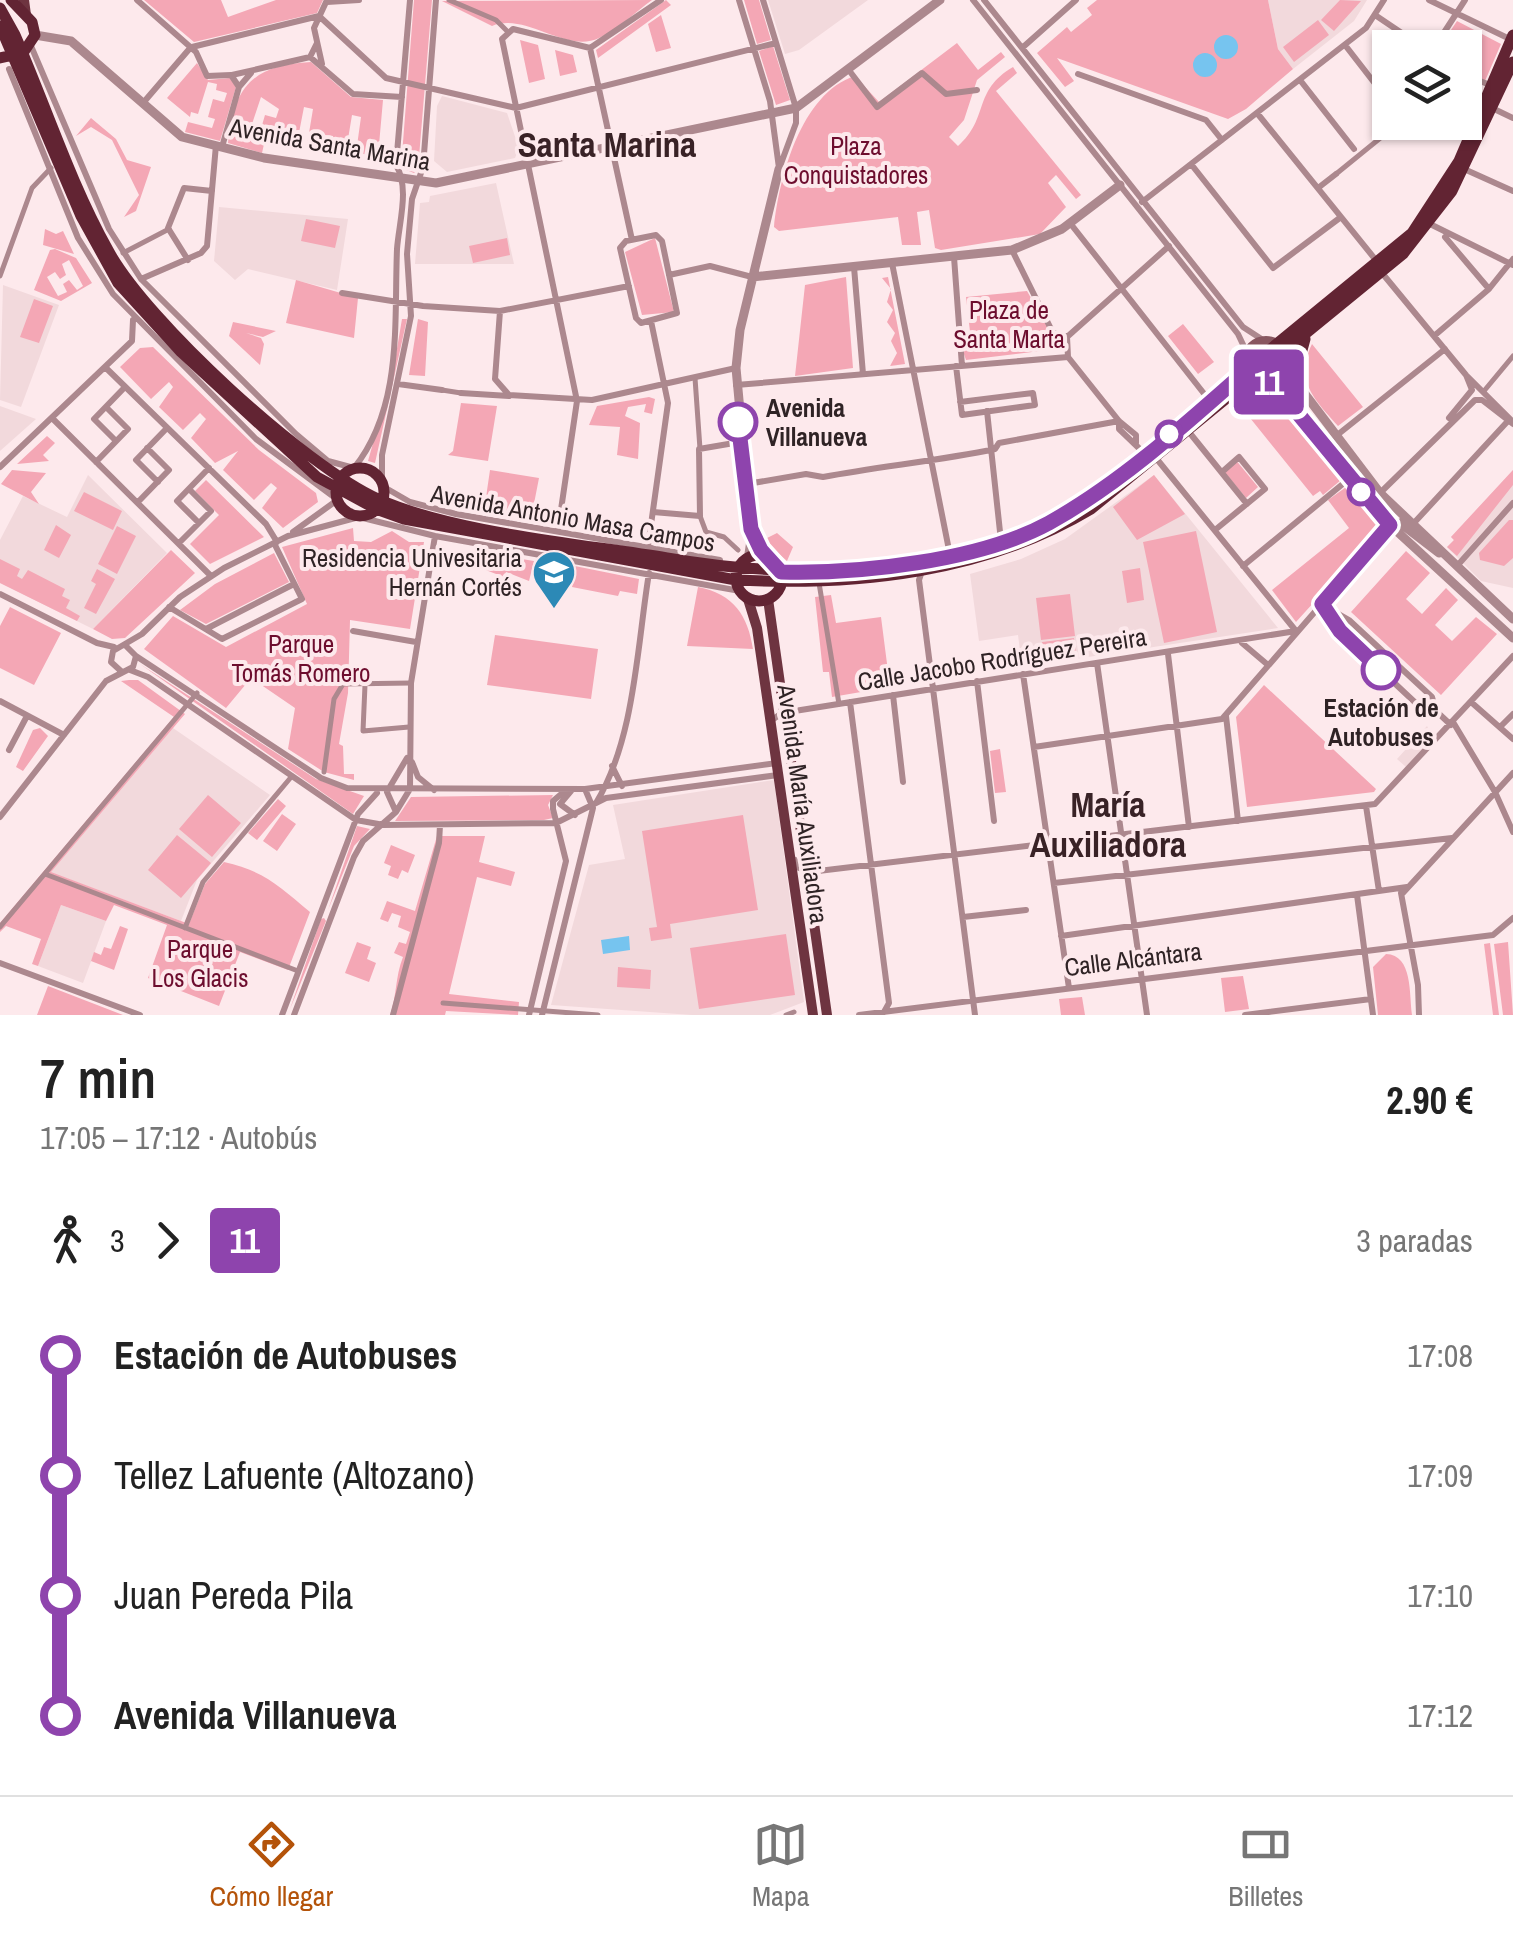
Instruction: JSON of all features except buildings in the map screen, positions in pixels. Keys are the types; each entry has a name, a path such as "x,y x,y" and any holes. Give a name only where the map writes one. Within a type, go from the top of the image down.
{"highway":[{"path":"11,0 26,16"},
{"path":"1,16 26,16"},
{"name":"Avenida Antonio Masa Campos","path":"1,16 14,57 89,212 126,278 336,488 374,512 438,519 741,573"},
{"path":"14,57 26,16"},
{"path":"781,577 950,555 1002,542 1046,524 1189,432 1277,344 1380,269 1412,233 1438,198 1512,38"},
{"path":"1277,344 1307,336 1430,224 1464,169 1513,62"},
{"path":"1294,383 1307,336"},
{"path":"741,573 818,580 924,569 1005,552 1050,534 1091,509 1210,401 1252,373"},
{"path":"352,467 370,470 383,482 374,512 350,515 336,488 352,467"},
{"path":"741,573 770,558 781,577"},
{"path":"741,573 768,599 781,577"}],"main road":[{"path":"24,0 26,16"},
{"path":"1252,373 1286,369 1277,344"},
{"name":"Avenida María Auxiliadora","path":"741,573 778,769 813,1015"},
{"name":"Avenida María Auxiliadora","path":"768,599 826,1015"}],"street":[{"path":"137,0 191,47 208,77 252,72 310,57 353,94 402,96"},
{"path":"322,65 314,28 327,1 358,0"},
{"path":"352,467 369,450 386,393 398,300 397,252 405,180 396,165 410,0"},
{"path":"383,482 382,455 411,305 407,254 412,199 420,183 436,0 448,0 496,20 507,31 590,48 661,0"},
{"path":"739,0 770,101 779,169"},
{"path":"741,573 751,529 736,368 752,277 779,169 796,123 796,108 763,0"},
{"path":"770,114 796,108 940,0"},
{"path":"973,0 1123,182"},
{"path":"984,0 1140,204 1243,327 1277,344"},
{"path":"1022,48 1076,0"},
{"path":"1140,204 1345,45 1375,15 1384,0"},
{"path":"1429,0 1512,38"},
{"path":"1445,30 1465,0"},
{"path":"1375,15 1397,30"},
{"path":"143,103 191,47 319,16"},
{"path":"319,16 378,73 516,108 776,42"},
{"path":"507,31 502,43 577,401 558,530"},
{"name":"Avenida Santa Marina","path":"14,57 72,41 182,136 264,158 420,183 461,180 770,114"},
{"path":"310,57 317,43"},
{"path":"1345,45 1372,80"},
{"path":"590,48 632,240"},
{"name":"Avenida Antonio Masa Campos","path":"14,57 50,168 89,258 133,318 274,455 336,488"},
{"name":"Avenida Antonio Masa Campos","path":"14,57 122,253 141,279 246,386 328,461 352,467"},
{"path":"848,69 877,106 922,73 946,94 978,90"},
{"path":"141,279 188,260 207,246 219,146 240,88 252,72"},
{"path":"1078,74 1206,120 1222,140"},
{"path":"231,76 240,88"},
{"path":"1300,80 1354,148"},
{"path":"1482,85 1491,85"},
{"path":"1492,108 1513,118"},
{"path":"1257,113 1434,336 1511,423"},
{"path":"1318,188 1378,140"},
{"path":"1191,164 1273,268 1341,217"},
{"path":"0,276 32,188 50,168"},
{"path":"1464,169 1513,191"},
{"path":"669,275 710,266 752,277 1012,250 1070,223 1123,182"},
{"path":"122,253 169,229 183,189 213,191"},
{"path":"1140,204 1238,334 1252,373 1306,422 1390,525 1513,638"},
{"path":"1070,223 1210,401"},
{"path":"1430,224 1490,289"},
{"path":"169,229 188,260"},
{"path":"1434,336 1490,289 1512,263 1440,232"},
{"path":"659,236 669,275 677,314 651,321 636,319 620,248 632,240 659,236"},
{"path":"1067,337 1169,246"},
{"path":"1460,255 1461,248 1468,246"},
{"path":"1012,250 1053,332 1067,337"},
{"path":"954,257 960,402 962,415 1035,405 1033,393 960,402"},
{"path":"892,263 950,555"},
{"path":"854,266 862,374"},
{"path":"342,293 411,305 500,311 629,286"},
{"path":"500,311 496,379 509,396"},
{"path":"132,341 133,318"},
{"path":"648,546 668,412 651,321"},
{"path":"1067,337 1068,356 1119,421 1136,435 1136,443 1215,530 1296,631"},
{"path":"0,467 132,341 153,338"},
{"path":"1335,436 1445,349"},
{"path":"735,385 1068,356"},
{"path":"1484,391 1513,356"},
{"path":"105,367 266,524 302,598 222,640 168,607"},
{"path":"398,384 577,401 736,368"},
{"path":"1286,369 1380,493 1513,619"},
{"path":"1354,479 1371,493 1380,493 1472,390 1466,374"},
{"path":"695,375 700,516 706,532 724,537 741,573"},
{"path":"116,441 94,419 126,386"},
{"path":"1442,428 1472,402 1482,400 1511,423"},
{"path":"96,462 128,429 106,407"},
{"path":"987,411 994,449"},
{"path":"52,418 210,576"},
{"path":"1002,542 993,500 996,492 990,453 998,444 1119,421"},
{"path":"1412,525 1511,423"},
{"path":"158,482 136,460 167,428"},
{"path":"1189,432 1247,504"},
{"path":"700,449 740,442"},
{"path":"138,502 169,470 147,448"},
{"path":"746,484 994,449"},
{"path":"1215,530 1265,489 1239,457 1222,472"},
{"path":"199,523 177,501 209,468"},
{"path":"1243,566 1354,479"},
{"name":"Avenida Antonio Masa Campos","path":"383,482 410,502 441,510 648,546 741,573"},
{"path":"288,536 336,488"},
{"path":"180,543 211,510 189,489"},
{"path":"1454,584 1456,567 1513,503"},
{"path":"106,681 110,660 120,646 142,634 168,607 210,576 288,536 374,512"},
{"name":"Avenida Antonio Masa Campos","path":"374,512 435,536 649,573 741,573"},
{"path":"653,512 700,516"},
{"path":"1034,747 1226,716 1390,525 1400,523 1430,551 1442,553"},
{"path":"751,529 770,558"},
{"path":"409,751 403,770 383,791 368,799 356,820 282,1013 295,1015 363,840 396,812 408,791 411,684 435,536"},
{"path":"924,569 919,580 976,1015"},
{"path":"542,1011 593,808 606,787 622,734 649,573"},
{"path":"818,580 840,704"},
{"path":"205,630 294,584"},
{"path":"0,594 97,644 120,646 136,654 322,778 347,788 585,790 778,769"},
{"path":"1322,604 1337,626 1452,723 1495,792 1513,831"},
{"path":"1332,614 1345,618 1432,708"},
{"path":"1337,626 1345,618"},
{"path":"352,631 416,642"},
{"name":"Calle Jacobo Rodríguez Pereira","path":"770,720 782,712 1296,631"},
{"path":"0,817 106,681 126,671 142,634"},
{"path":"1242,642 1268,665"},
{"path":"97,644 126,671 188,704 356,820 370,823 556,823 593,808 606,798 778,769"},
{"path":"1168,654 1180,726 1189,827"},
{"path":"784,811 789,816 796,863 808,872 1366,806 1385,799 1513,656"},
{"path":"1097,664 1147,1015"},
{"path":"1023,674 1069,988"},
{"path":"977,681 994,820"},
{"path":"324,772 334,699 342,684 411,684"},
{"path":"365,685 363,730 410,727"},
{"path":"0,928 196,694"},
{"path":"892,695 903,782"},
{"path":"0,701 64,735"},
{"path":"850,702 889,1003 884,1012"},
{"path":"1472,702 1513,739"},
{"path":"1500,728 1513,714"},
{"path":"9,750 27,716"},
{"path":"1226,716 1238,821"},
{"path":"409,751 418,777 434,790"},
{"path":"612,766 622,786"},
{"path":"1062,936 1402,890 1513,773"},
{"path":"185,928 203,882 292,776"},
{"path":"569,789 560,804 576,816"},
{"path":"529,1013 566,861 554,801 569,789"},
{"path":"585,790 593,808"},
{"path":"383,791 396,812"},
{"path":"368,799 370,823"},
{"path":"1366,806 1379,891"},
{"path":"392,1015 439,843 440,825"},
{"path":"1054,883 1452,838"},
{"path":"45,874 298,971"},
{"path":"1402,890 1419,1015"},
{"path":"556,895 569,904"},
{"path":"1357,895 1373,1015"},
{"path":"963,918 1026,910"},
{"path":"320,911 332,916"},
{"name":"Calle Alcántara","path":"859,1015 1365,948 1493,935 1513,918"},
{"path":"0,964 140,1015"},
{"path":"1246,1015 1371,998"},
{"path":"443,1003 529,1013 598,1015"},
{"path":"1332,1004 1333,1015"},
{"path":"786,1015 794,1012"}],"shaded area":[{"path":"768,0 868,0 799,50 785,54"},
{"path":"1268,0 1367,0 1354,21 1293,69 1278,49"},
{"path":"442,96 507,113 519,148 515,158 447,172 434,161 437,106"},
{"path":"496,183 514,264 415,264 420,203 429,202 430,196"},
{"path":"219,207 348,219 337,290 248,269 235,280 214,261"},
{"path":"3,285 59,305 21,407 0,400"},
{"path":"0,406 36,419 0,451"},
{"path":"1513,470 1513,588 1481,581 1447,547 1454,540 1451,537"},
{"path":"88,475 167,553 93,629 0,583 0,540 23,496 67,517"},
{"path":"1154,475 1278,628 1022,667 1018,635 979,641 970,574 1021,559 1065,539"},
{"path":"1427,726 1433,738 1406,767 1397,759"},
{"path":"173,728 270,795 197,880 181,921 50,872"},
{"path":"774,780 804,1002 770,1015 692,1015 551,1005 589,865 625,859 613,805"},
{"path":"61,905 106,921 83,983 38,966"}],"green space":[{"path":"144,0 221,0 228,17 276,0 323,0 317,13 194,42"},
{"path":"414,0 432,0 418,169 414,173 401,168"},
{"path":"652,0 613,30 586,42 518,24 492,26 442,1"},
{"path":"666,0 671,5 598,58 596,50"},
{"path":"744,0 759,0 771,40 757,44"},
{"path":"1097,0 1268,0 1278,49 1293,69 1246,109 1228,119 1057,58 1074,81 1065,87 1037,53 1067,27 1071,32 1092,15 1087,8"},
{"path":"1340,0 1361,1 1334,31 1321,20"},
{"path":"661,15 671,48 656,52 648,24"},
{"path":"1318,20 1329,35 1294,62 1283,47"},
{"path":"1457,21 1474,30 1451,30"},
{"path":"1482,34 1501,44 1485,81 1482,79"},
{"path":"520,40 538,45 545,79 529,83"},
{"name":"Plaza Conquistadores","path":"957,43 978,70 1001,52 1005,57 977,80 964,120 949,137 958,146 968,136 986,95 1000,76 1013,67 1017,73 996,91 1081,195 1076,199 1056,175 1048,183 1066,207 1040,234 941,250 935,248 929,210 917,212 921,245 902,245 898,217 779,231 774,227 788,162 807,118 820,100 836,85 855,76 879,102"},
{"path":"773,46 790,100 776,105 759,51"},
{"path":"555,50 573,55 577,72 560,76"},
{"path":"311,62 351,97 383,100 378,156 356,153 361,117 352,115 346,151 332,149 333,136 324,135 322,147 307,145 313,109 304,107 297,143 266,138 260,132 265,115 276,118 279,109 261,97 250,130 243,128 241,137 264,144 262,153 228,143 235,107 250,83 274,68"},
{"path":"197,63 208,80 230,78 236,87 220,141 185,132 188,122 212,128 215,119 208,117 213,99 224,102 227,93 216,90 217,84 208,82 198,114 191,112 190,117 167,98"},
{"path":"91,118 116,139 127,160 151,167 136,211 124,217 139,195 112,140 91,127 76,136"},
{"path":"306,219 340,226 335,248 301,241"},
{"path":"45,229 56,234 63,231 74,254 43,245"},
{"path":"507,238 510,255 473,263 469,246"},
{"path":"655,238 674,312 642,315 625,252"},
{"path":"50,250 76,258 92,283 61,301 34,290","holes":["69,260 83,286 77,290 69,280 63,284 67,292 58,296 47,277 55,272 60,279 66,275 62,264"]},
{"path":"846,277 853,368 795,376 805,285"},
{"path":"296,280 358,298 354,338 286,323"},
{"path":"891,290 905,364 890,366 897,353 891,341 895,333 887,322 893,310 887,302"},
{"name":"Plaza de Santa Marta","path":"1027,291 1056,341 1056,349 966,360 963,351 972,349 966,297"},
{"path":"34,299 53,306 39,343 20,337"},
{"path":"402,319 407,319 375,463 368,461 393,372"},
{"path":"418,319 428,322 425,376 409,375"},
{"path":"233,322 276,331 263,337 246,333 261,338 264,344 260,365 229,336"},
{"path":"1183,324 1214,362 1198,374 1168,336"},
{"path":"1312,344 1363,407 1338,426 1315,398 1306,379"},
{"path":"153,347 259,450 316,493 318,502 283,528 262,508 277,488 271,483 254,500 223,470 238,451 215,463 191,438 206,419 200,413 183,430 159,407 173,387 169,382 151,399 120,367 140,348"},
{"path":"1260,393 1284,402 1341,474 1341,480 1323,495 1320,491 1313,496 1238,403"},
{"path":"655,399 652,414 644,412 646,404 628,407 625,416 640,423 638,459 617,455 620,427 589,425 597,406"},
{"path":"461,403 497,406 488,461 448,455 453,451"},
{"path":"47,436 55,443 43,455 49,461 17,464"},
{"path":"1235,459 1258,487 1246,498 1223,470"},
{"path":"12,470 46,473 31,492 39,504 1,484"},
{"path":"490,470 539,478 531,519 484,511"},
{"path":"1513,470 1513,485 1457,556 1447,547 1454,540 1451,537"},
{"path":"1154,475 1185,514 1137,540 1113,507"},
{"path":"206,480 264,537 210,564 190,544 219,515 195,491"},
{"path":"1349,485 1382,527 1296,622 1272,590 1349,528 1328,500"},
{"path":"84,492 122,511 113,530 74,511"},
{"path":"1513,520 1513,558 1504,566 1480,560 1479,553"},
{"path":"56,525 71,535 59,558 44,550"},
{"path":"117,526 136,536 117,574 98,564"},
{"name":"Parque Tomás Romero","path":"353,528 354,541 371,542 392,531 409,542 424,542 410,629 350,620 348,693 339,744 343,746 344,774 354,774 354,780 324,772 288,749 295,708 251,678 226,708 144,649 173,616 226,647 307,604 282,547"},
{"path":"1196,531 1217,632 1164,643 1143,542"},
{"path":"777,533 793,547 787,561 763,540"},
{"path":"171,550 195,573 125,638 112,639 93,629"},
{"path":"1406,551 1430,573 1406,599 1422,614 1446,588 1458,600 1435,625 1452,641 1476,617 1497,634 1441,695 1351,612"},
{"name":"Parque Tomás Romero","path":"274,553 289,582 206,624 180,610 215,584"},
{"path":"486,553 534,561 529,581 483,569"},
{"path":"0,559 20,569 17,576 22,579 28,570 65,589 62,596 70,600 66,608 80,616 77,621 0,583"},
{"path":"565,564 639,579 637,594 620,591 618,596 572,587 574,579 564,577"},
{"path":"1140,568 1144,600 1127,603 1122,571"},
{"path":"97,569 115,579 96,614 84,608 96,584 91,581"},
{"path":"698,587 721,595 737,608 753,649 687,646"},
{"path":"1070,594 1075,636 1041,640 1036,598"},
{"path":"831,595 836,623 881,617 890,687 832,697 829,672 823,672 815,597"},
{"path":"10,607 61,633 34,685 0,668 0,626"},
{"path":"495,635 598,649 591,699 487,685"},
{"path":"1074,638 1076,654 1044,658 1042,642"},
{"path":"140,664 316,779 364,796 353,814"},
{"name":"Parque Los Glacis","path":"138,680 185,714 51,872 189,924 205,884 224,862 261,875 289,894 310,912 288,970 240,952 219,1006 148,978 167,925 114,905 106,921 61,905 38,966 32,964 41,939 6,926 0,932 0,923 174,717 121,681"},
{"path":"1264,685 1376,789 1374,792 1247,807 1236,717"},
{"path":"40,728 48,736 23,771 16,767 33,730"},
{"path":"1000,749 1006,792 995,793 990,751"},
{"path":"208,795 241,823 212,857 179,829"},
{"path":"553,795 548,805 553,818 544,820 395,821 411,797"},
{"path":"278,799 286,806 257,840 248,833"},
{"path":"282,814 296,824 277,851 263,841"},
{"path":"743,815 758,910 670,924 672,938 651,941 649,928 657,927 642,831"},
{"path":"357,826 370,829 354,846 328,910"},
{"path":"177,835 211,863 181,898 148,870"},
{"path":"437,836 485,836 479,862 515,872 511,886 477,877 449,994 519,1002 518,1015 446,1011 445,1015 390,1015 403,957 394,953 399,942 406,944 410,932 398,927 401,916 392,913 388,922 380,919 387,901 415,911"},
{"path":"391,845 415,855 408,873 402,870 398,879 388,875 391,866 384,863"},
{"path":"321,919 326,921 290,1009"},
{"path":"120,926 128,929 114,970 91,961 94,952 101,955 104,947 111,949"},
{"path":"786,934 795,995 699,1009 690,948"},
{"path":"357,942 371,947 367,959 376,963 369,982 345,973"},
{"path":"1508,942 1513,1015 1503,1015 1494,944"},
{"path":"1490,943 1499,1015 1493,1015 1484,944"},
{"path":"1386,954 1395,956 1405,968 1412,1015 1378,1015 1373,967"},
{"path":"618,967 651,970 650,989 617,987"},
{"path":"1243,976 1249,1009 1225,1012 1221,978"},
{"path":"48,986 123,1015 37,1015"},
{"path":"1082,997 1085,1015 1061,1015 1059,999"}],"water":[{"path":"1221,35 1231,35 1238,47 1231,59 1221,59 1214,52 1214,42"},
{"path":"1205,53 1214,56 1214,74 1205,77 1196,74 1193,65 1196,56"},
{"path":"629,936 630,950 603,954 601,940"}],"bus line":[{"name":"11","path":"738,422 751,529 761,550 781,572 858,568 950,555 1002,542 1046,524 1085,501 1248,369 1254,378 1272,382 1390,525 1322,604 1340,631 1381,670"}],"place":[{"name":"Avenida Villanueva","path":"738,422"},
{"name":"Residencia Univesitaria Hernán Cortés","path":"554,610"},
{"name":"Estación de Autobuses","path":"1381,670"}],"district":[{"name":"Santa Marina","path":"607,145"},
{"name":"María Auxiliadora","path":"1108,825"}]}
